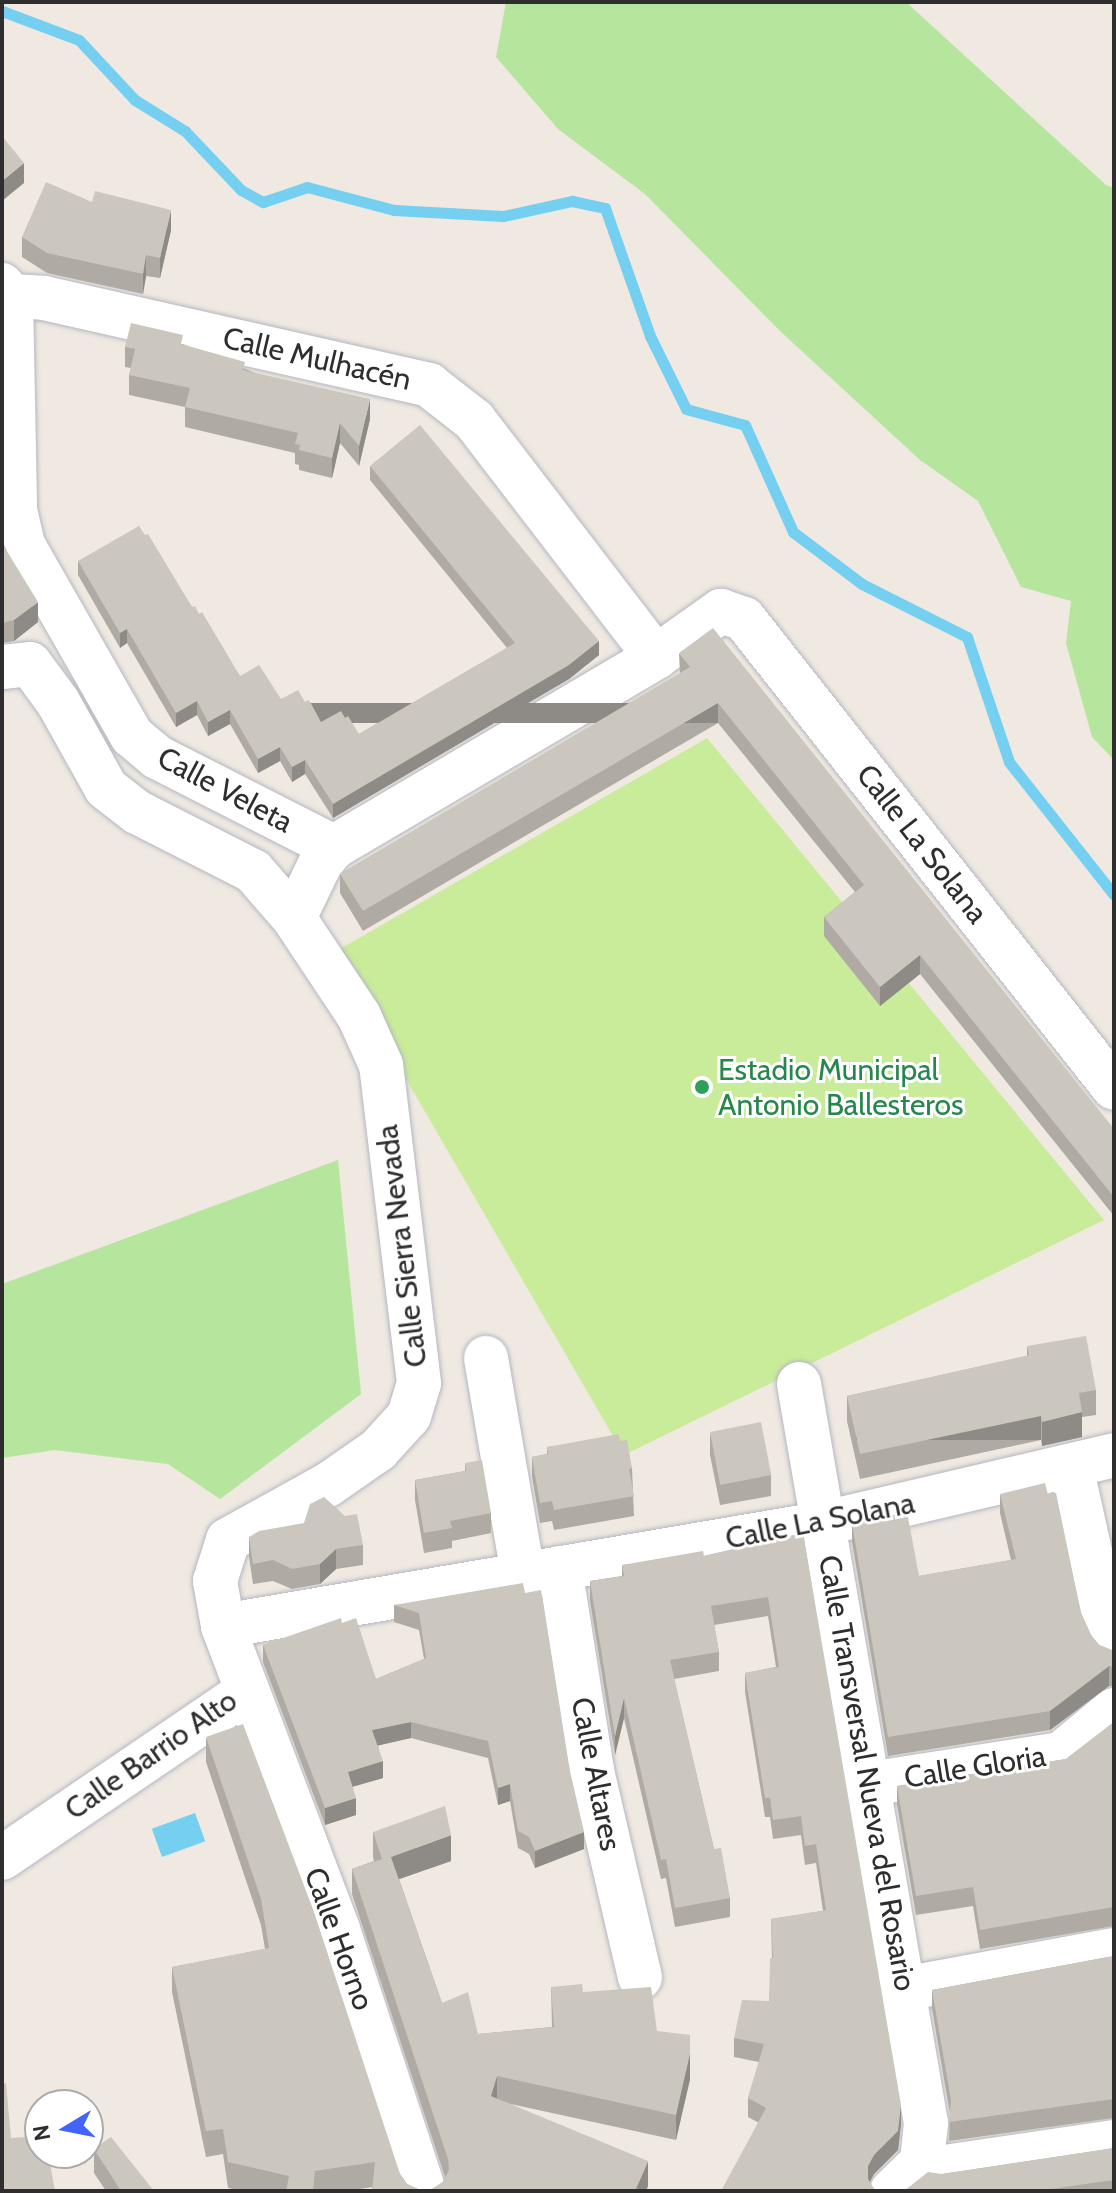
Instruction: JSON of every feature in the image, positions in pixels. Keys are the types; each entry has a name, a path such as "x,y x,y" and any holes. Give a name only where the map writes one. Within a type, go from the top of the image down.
{"street":[{"name":"Calle Mulhacén","path":"6,291 429,385 474,420 656,657"},
{"name":"Calle Veleta","path":"6,291 15,510 23,545 132,736 157,757 334,847"},
{"name":"Calle La Solana","path":"656,657 721,611 744,619 1114,1088"},
{"path":"294,918 320,864 334,847 656,657"},
{"name":"Calle Sierra Nevada","path":"2,667 30,664 58,702 106,788 137,812 253,871 294,918 359,1016 381,1065 419,1383 409,1416 378,1450 329,1484 228,1540 215,1581 223,1626"},
{"path":"486,1358 542,1571"},
{"name":"Calle Transversal Nueva del Rosario","path":"799,1384 926,2123 907,2176"},
{"name":"Calle La Solana","path":"223,1626 825,1523 1114,1455"},
{"path":"1071,1466 1106,1624 1114,1644"},
{"name":"Calle Altares","path":"542,1571 640,1978"},
{"name":"Calle Barrio Alto","path":"2,1858 246,1692 223,1626"},
{"name":"Calle Horno","path":"246,1692 338,1929 421,2190"},
{"name":"Calle Gloria","path":"869,1784 1061,1754 1114,1710"},
{"path":"903,1989 1114,1950"},
{"path":"907,2176 938,2168 1114,2142"}],"green space":[{"path":"506,2 906,2 1106,185 1114,188 1114,760 1092,737 1066,643 1071,601 1021,587 978,501 920,460 780,331 645,194 558,129 496,57"},
{"name":"Estadio Municipal Antonio Ballesteros","path":"707,738 1104,1220 624,1455 333,953"},
{"path":"338,1160 361,1394 220,1499 168,1464 55,1450 2,1458 2,1284"}],"water":[{"path":"195,1813 205,1841 162,1857 152,1829"}],"building":[{"path":"2,136 24,163 2,181"},
{"path":"46,182 92,202 95,191 171,210 160,258 146,255 143,274 47,253 22,237"},
{"path":"131,323 183,335 181,344 245,362 243,370 370,399 359,446 340,423 332,458 299,450 300,445 295,444 298,433 185,407 190,388 129,375 135,349 125,347"},
{"path":"420,425 599,641 569,665 333,804 305,760 292,767 280,747 258,759 230,710 208,722 197,701 176,713 127,629 120,633 78,561 139,526 145,535 148,534 192,607 195,606 199,614 202,612 240,676 259,665 281,699 298,690 305,702 309,700 321,722 341,711 345,718 348,716 359,734 515,643 370,466"},
{"path":"2,540 38,602 14,620 2,623"},
{"path":"713,628 1114,1129 1114,1197 920,955 880,987 824,917 864,885 718,703 363,911 340,874 690,667 679,653"},
{"path":"1086,1336 1096,1390 1079,1393 1082,1412 1042,1422 1041,1416 860,1454 847,1396 1029,1355 1027,1346"},
{"path":"761,1422 771,1475 720,1485 710,1432"},
{"path":"619,1434 620,1441 627,1440 634,1496 554,1510 552,1501 540,1503 532,1457 548,1454 547,1447"},
{"path":"482,1460 491,1513 450,1521 452,1528 424,1533 415,1480 466,1471 465,1463"},
{"path":"1045,1483 1048,1495 1056,1493 1081,1613 1099,1645 1114,1651 1114,1667 1109,1666 1050,1711 888,1737 852,1523 907,1512 919,1576 1016,1559 1000,1494"},
{"path":"324,1497 345,1516 357,1514 363,1545 336,1549 320,1564 292,1569 273,1560 253,1564 249,1537 259,1531 304,1523 310,1504"},
{"path":"803,1533 901,2105 898,2131 874,2155 868,2166 868,2179 877,2191 721,2191 766,2108 748,2098 764,2044 734,2038 742,2000 769,2001 770,1958 773,1958 771,1919 826,1910 816,1844 805,1846 801,1816 773,1820 770,1798 765,1798 745,1673 779,1667 768,1597 711,1606 719,1652 670,1660 714,1849 721,1848 730,1898 675,1908 666,1859 661,1860 624,1698 615,1736 590,1581 624,1576 622,1565 703,1551 704,1556"},
{"path":"523,1583 525,1593 541,1590 567,1758 584,1832 535,1851 529,1837 518,1831 510,1784 498,1788 488,1741 411,1722 372,1730 383,1761 348,1772 356,1798 325,1808 263,1645 341,1618 342,1623 356,1618 376,1679 426,1658 419,1613 394,1605"},
{"path":"1114,1722 1114,1907 980,1930 973,1887 916,1896 897,1786 1066,1759"},
{"path":"243,1724 314,1912 400,2174 407,2184 420,2190 432,2189 443,2182 449,2170 448,2159 352,1869 382,1859 373,1832 445,1806 451,1835 391,1857 442,2003 468,1992 478,2034 554,2027 551,1987 582,1984 583,1992 651,1987 657,2031 690,2035 690,2054 676,2115 497,2076 491,2096 648,2161 635,2191 372,2191 375,2162 315,2171 313,2191 286,2191 289,2176 228,2162 223,2129 206,2131 172,1967 269,1948 261,1899 206,1737"},
{"path":"1114,1956 1114,2099 949,2122 951,2100 932,1990"},
{"path":"6,2083 11,2138 24,2137 24,2169 51,2169 55,2191 2,2191 2,2084"},
{"path":"111,2137 154,2191 121,2191 104,2165 104,2142"},
{"path":"1114,2148 1114,2180 1037,2191 904,2191 928,2172 942,2174"}],"waterway":[{"path":"2,11 79,40 135,100 185,131 241,190 263,202 307,187 394,210 503,216 572,201 605,208 650,336 686,409 745,425 793,532 862,584 967,637 1009,762 1114,895"}],"place":[{"name":"Estadio Municipal Antonio Ballesteros","path":"702,1087"}]}
